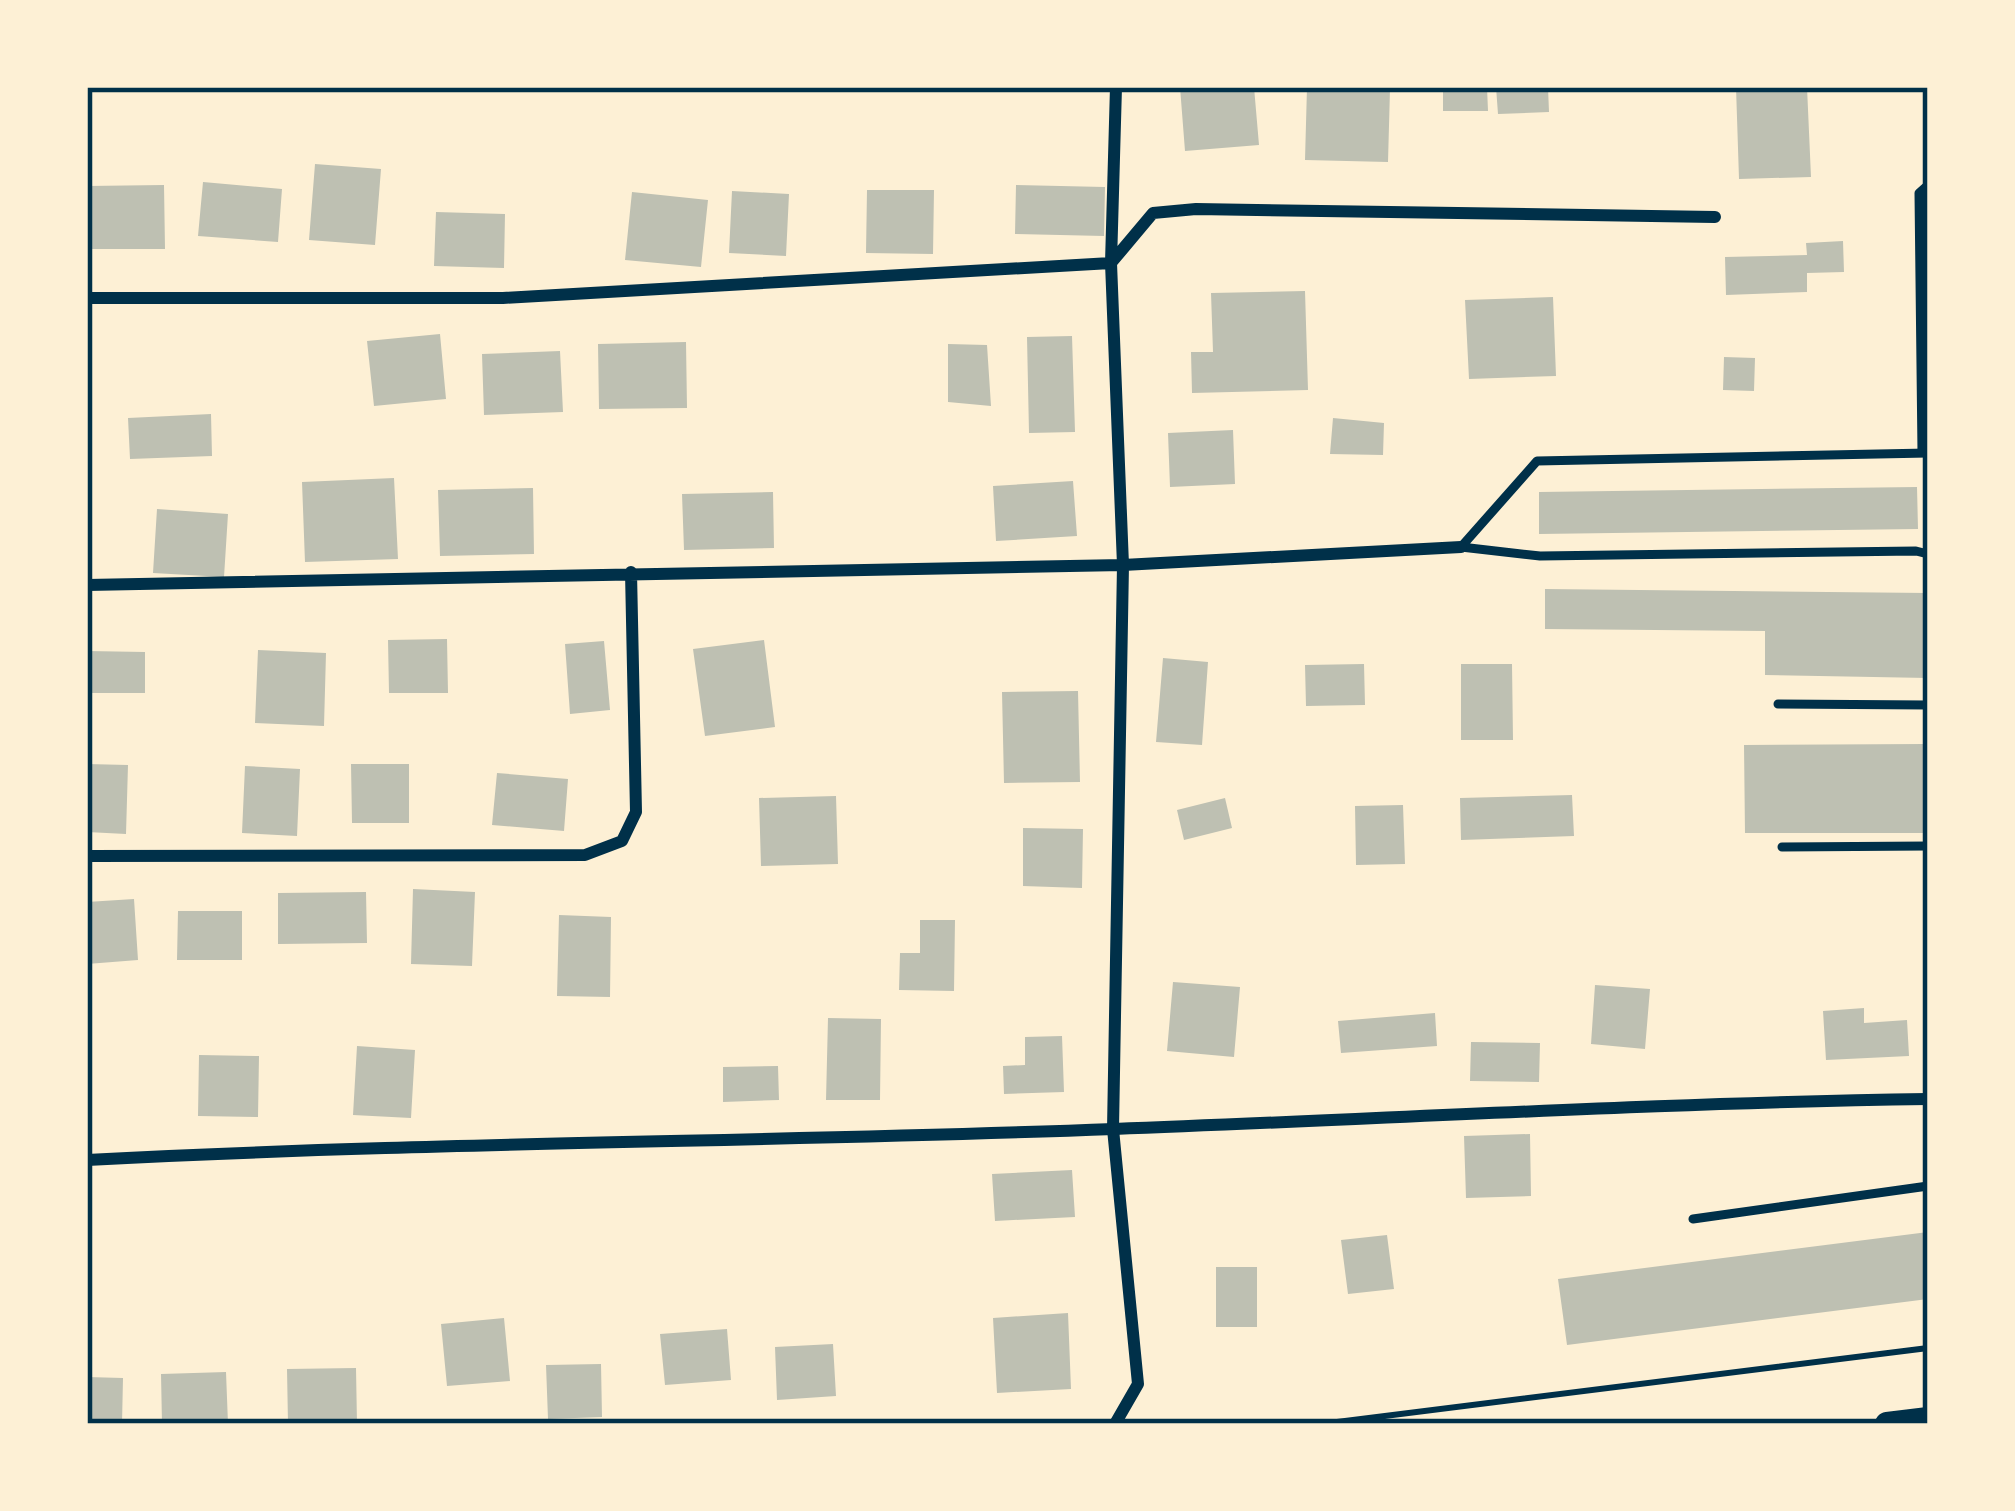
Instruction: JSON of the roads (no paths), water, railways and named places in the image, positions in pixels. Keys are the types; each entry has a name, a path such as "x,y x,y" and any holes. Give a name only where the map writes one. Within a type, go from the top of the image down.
{"main road":[{"path":"1887,1424 1928,1419"}],"street":[{"path":"1115,1424 1138,1384 1113,1129 1123,566 1111,263 1116,87"},
{"path":"87,298 502,298 1111,263 1153,213 1196,208 1715,217"},
{"path":"87,584 1123,566 1461,547"},
{"path":"87,856 585,855 622,841 636,812 632,572"},
{"path":"87,1160 1113,1129 1699,1102 1928,1099"}],"lane":[{"path":"1461,547 1537,460 1925,453 1919,194 1928,185"},
{"path":"1461,547 1540,556 1928,554"},
{"path":"1778,704 1928,705"},
{"path":"1782,848 1928,846"},
{"path":"1693,1219 1928,1186"}]}
